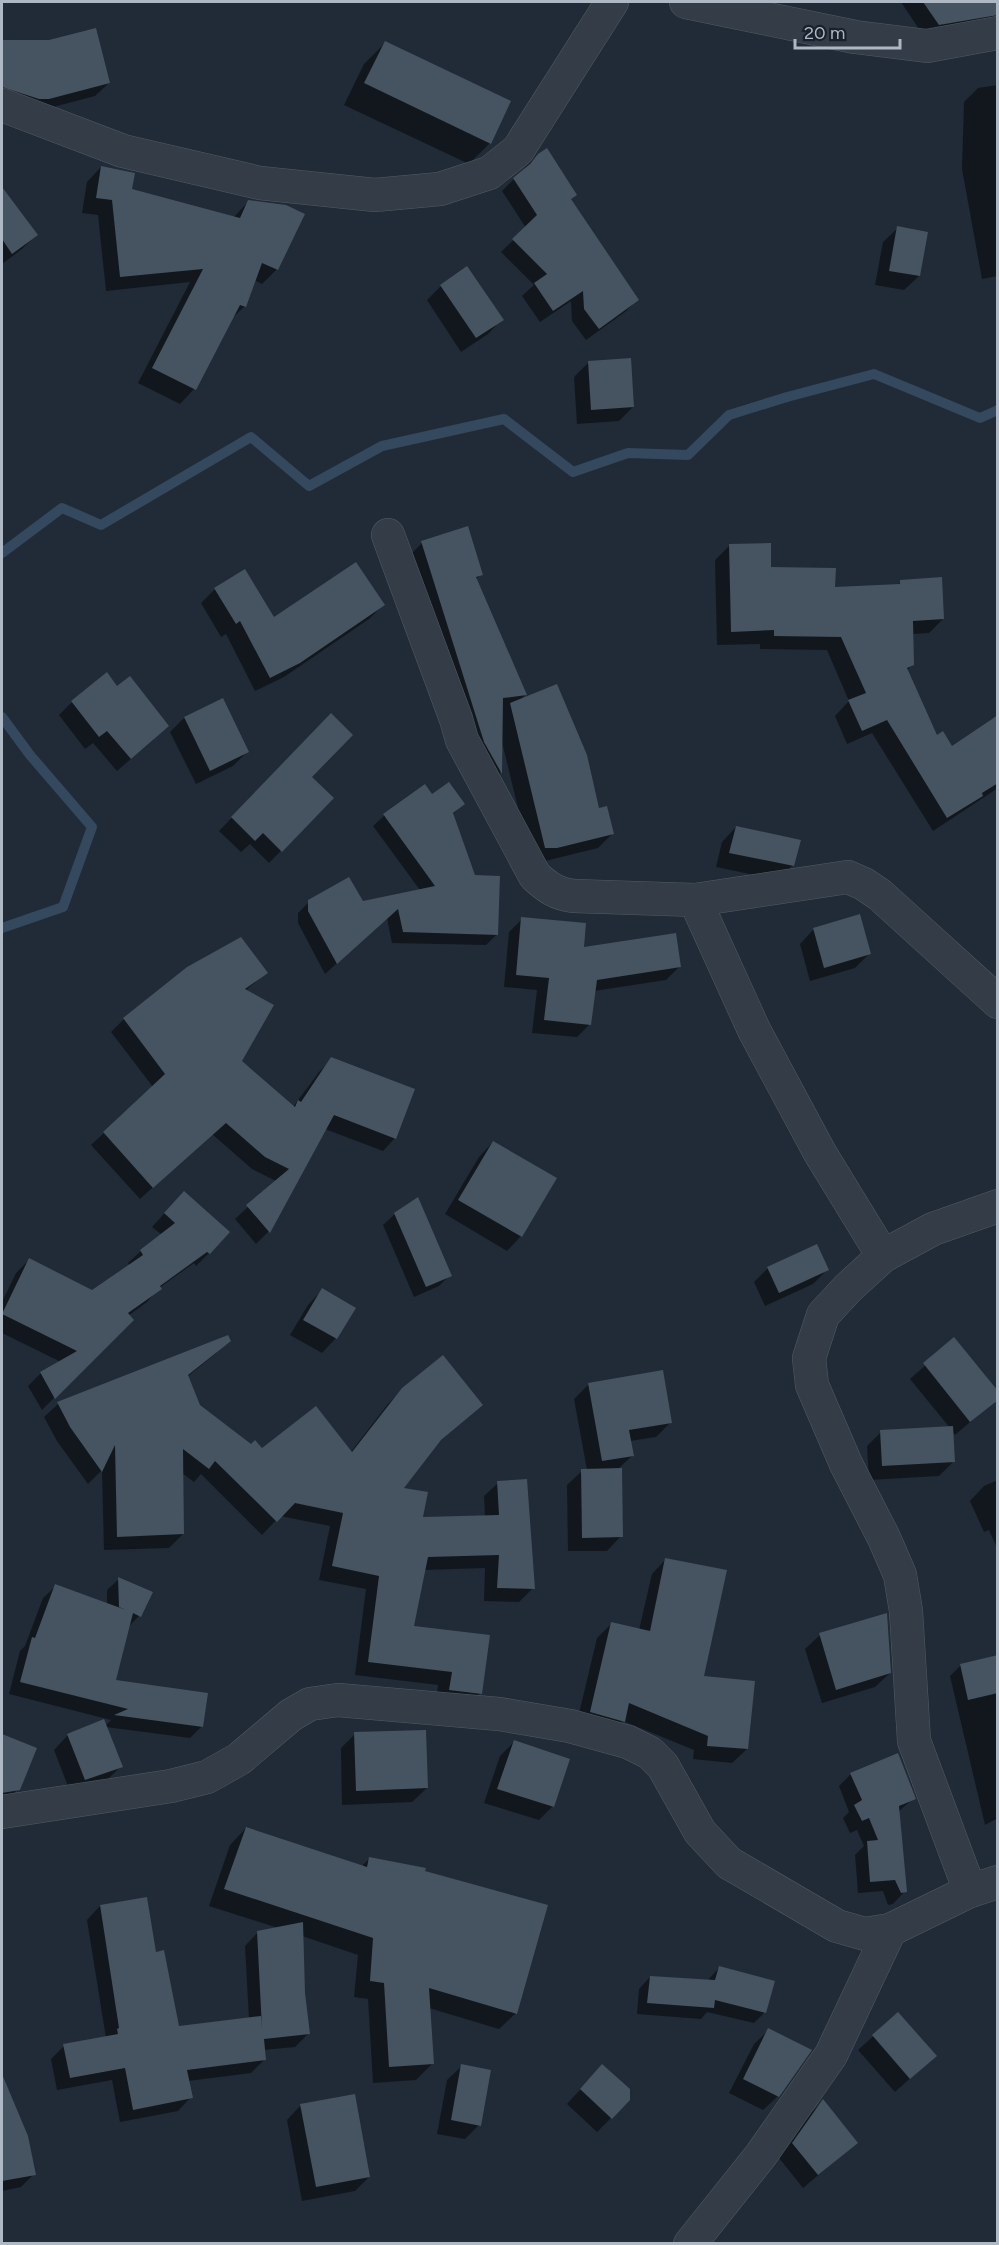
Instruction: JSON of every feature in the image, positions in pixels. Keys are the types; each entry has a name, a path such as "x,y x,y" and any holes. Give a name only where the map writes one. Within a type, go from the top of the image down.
{"street":[{"path":"2,105 123,151 260,183 375,195 440,189 489,173 518,150 612,2"},
{"path":"686,2 855,37 927,46 998,33"},
{"path":"388,534 462,740 535,876 546,887 560,894 695,900 848,877 880,895 998,1002"},
{"path":"695,900 754,1030 820,1153 884,1256"},
{"path":"2,1812 171,1786 207,1777 238,1759 291,1715 310,1704 338,1700 499,1714 570,1726 628,1742 650,1753 663,1766 700,1832 729,1863 837,1926 865,1934 890,1930 984,1887 914,1741 906,1611 900,1575 846,1464 812,1385 809,1358 823,1315 848,1288 884,1256 933,1229 998,1206"},
{"path":"690,2244 761,2155 831,2055 890,1930"}],"building":[{"path":"923,2 998,2 998,15 939,25"},
{"path":"96,28 110,83 49,99 39,99 2,87 2,40 49,40"},
{"path":"385,41 511,101 491,144 364,83"},
{"path":"547,148 577,195 571,199 639,300 599,329 584,309 583,291 553,311 534,283 547,274 512,239 537,215 513,178"},
{"path":"101,166 135,173 132,189 240,218 248,200 286,205 305,214 278,270 262,263 246,307 240,305 196,390 152,368 203,269 120,277 112,200 96,198"},
{"path":"2,187 38,235 12,254 2,239"},
{"path":"897,226 928,232 920,276 889,271"},
{"path":"467,266 504,320 476,338 440,285"},
{"path":"631,358 634,407 591,410 588,361"},
{"path":"468,526 483,575 476,577 527,695 503,698 502,774 484,742 421,541"},
{"path":"771,543 771,567 836,568 835,587 900,584 900,580 942,577 944,619 913,621 914,665 907,668 937,735 943,731 952,746 998,715 998,783 982,793 983,796 947,818 887,720 862,731 848,700 866,693 841,637 774,636 774,630 731,632 729,544"},
{"path":"356,562 385,605 300,663 270,678 240,621 236,624 214,588 245,569 274,617"},
{"path":"107,672 117,686 130,676 169,726 131,759 107,731 99,737 71,701"},
{"path":"557,684 587,755 599,808 607,806 614,834 557,848 545,848 510,703"},
{"path":"223,698 249,752 210,771 184,717"},
{"path":"331,713 353,735 312,777 334,798 282,852 263,833 255,841 231,817"},
{"path":"449,782 465,804 453,813 475,875 500,876 498,935 403,932 398,909 337,964 308,911 308,900 349,877 363,901 435,886 383,814 425,784 432,794"},
{"path":"736,826 801,840 794,866 729,853"},
{"path":"860,914 871,954 824,968 813,928"},
{"path":"521,917 586,923 584,947 676,933 681,967 597,980 591,1025 544,1020 549,978 516,975"},
{"path":"241,937 268,973 245,989 274,1005 242,1061 295,1107 298,1100 301,1102 331,1057 415,1089 396,1139 334,1115 270,1233 246,1205 289,1169 265,1157 226,1123 153,1188 103,1132 165,1074 123,1018 187,967"},
{"path":"493,1141 557,1178 522,1237 458,1200"},
{"path":"184,1191 230,1232 210,1254 207,1252 160,1286 162,1289 128,1313 134,1320 55,1399 40,1372 77,1351 2,1314 29,1258 92,1290 143,1255 140,1250 175,1223 164,1213"},
{"path":"418,1197 452,1276 426,1287 394,1213"},
{"path":"817,1244 829,1270 779,1293 767,1267"},
{"path":"322,1288 356,1308 337,1339 303,1320"},
{"path":"228,1335 231,1341 188,1375 200,1405 251,1444 255,1440 262,1448 316,1406 352,1452 402,1388 443,1355 483,1405 441,1440 404,1488 428,1492 423,1517 499,1515 497,1481 527,1479 535,1589 497,1588 499,1555 428,1557 414,1626 490,1635 482,1694 449,1690 452,1672 368,1662 379,1576 332,1566 343,1513 295,1503 277,1522 215,1461 209,1469 183,1449 184,1534 117,1537 115,1445 102,1472 70,1427 57,1402"},
{"path":"954,1337 998,1391 998,1400 970,1422 923,1363"},
{"path":"663,1370 672,1423 629,1430 634,1456 602,1461 588,1383"},
{"path":"953,1426 955,1462 882,1466 880,1430"},
{"path":"622,1468 623,1537 582,1538 581,1469"},
{"path":"665,1558 727,1570 704,1676 755,1681 748,1749 707,1746 708,1736 629,1703 625,1722 590,1712 611,1622 650,1631"},
{"path":"118,1577 153,1592 141,1617 133,1613 116,1680 208,1693 203,1727 114,1715 128,1709 20,1682 32,1637 35,1638 55,1584 126,1610 119,1607"},
{"path":"887,1613 891,1673 836,1690 819,1633"},
{"path":"998,1655 998,1693 968,1700 960,1664"},
{"path":"104,1719 123,1767 85,1780 67,1734"},
{"path":"426,1730 428,1788 356,1791 354,1732"},
{"path":"2,1734 37,1748 20,1790 2,1793"},
{"path":"514,1740 570,1759 554,1807 497,1789"},
{"path":"898,1753 916,1799 899,1806 907,1892 901,1893 895,1880 870,1882 867,1841 878,1840 869,1818 862,1821 854,1805 862,1800 850,1773"},
{"path":"246,1827 367,1867 369,1857 426,1868 425,1871 548,1905 517,2014 429,1988 434,2064 389,2067 384,1983 370,1981 373,1938 224,1889"},
{"path":"147,1897 156,1952 164,1950 179,2026 261,2016 262,2029 257,1931 303,1922 305,1993 310,2034 264,2039 266,2060 187,2070 193,2098 133,2110 125,2068 70,2078 63,2044 118,2034 117,2029 119,2028 100,1905"},
{"path":"719,1966 775,1981 766,2013 715,2000 714,2008 647,2003 650,1976 715,1980"},
{"path":"898,2012 937,2056 910,2079 872,2035"},
{"path":"768,2028 812,2050 779,2097 743,2079"},
{"path":"461,2064 491,2070 481,2126 451,2120"},
{"path":"602,2064 630,2089 630,2100 612,2119 580,2089"},
{"path":"2,2074 28,2136 36,2175 2,2181"},
{"path":"355,2094 370,2177 316,2187 300,2104"},
{"path":"823,2099 858,2143 818,2175 792,2143"}],"waterway":[{"path":"2,553 62,508 101,525 251,437 309,486 382,446 504,419 573,472 628,453 688,455 729,415 874,374 980,418 998,410"},
{"path":"2,717 30,755 92,827 63,907 2,928"}]}
